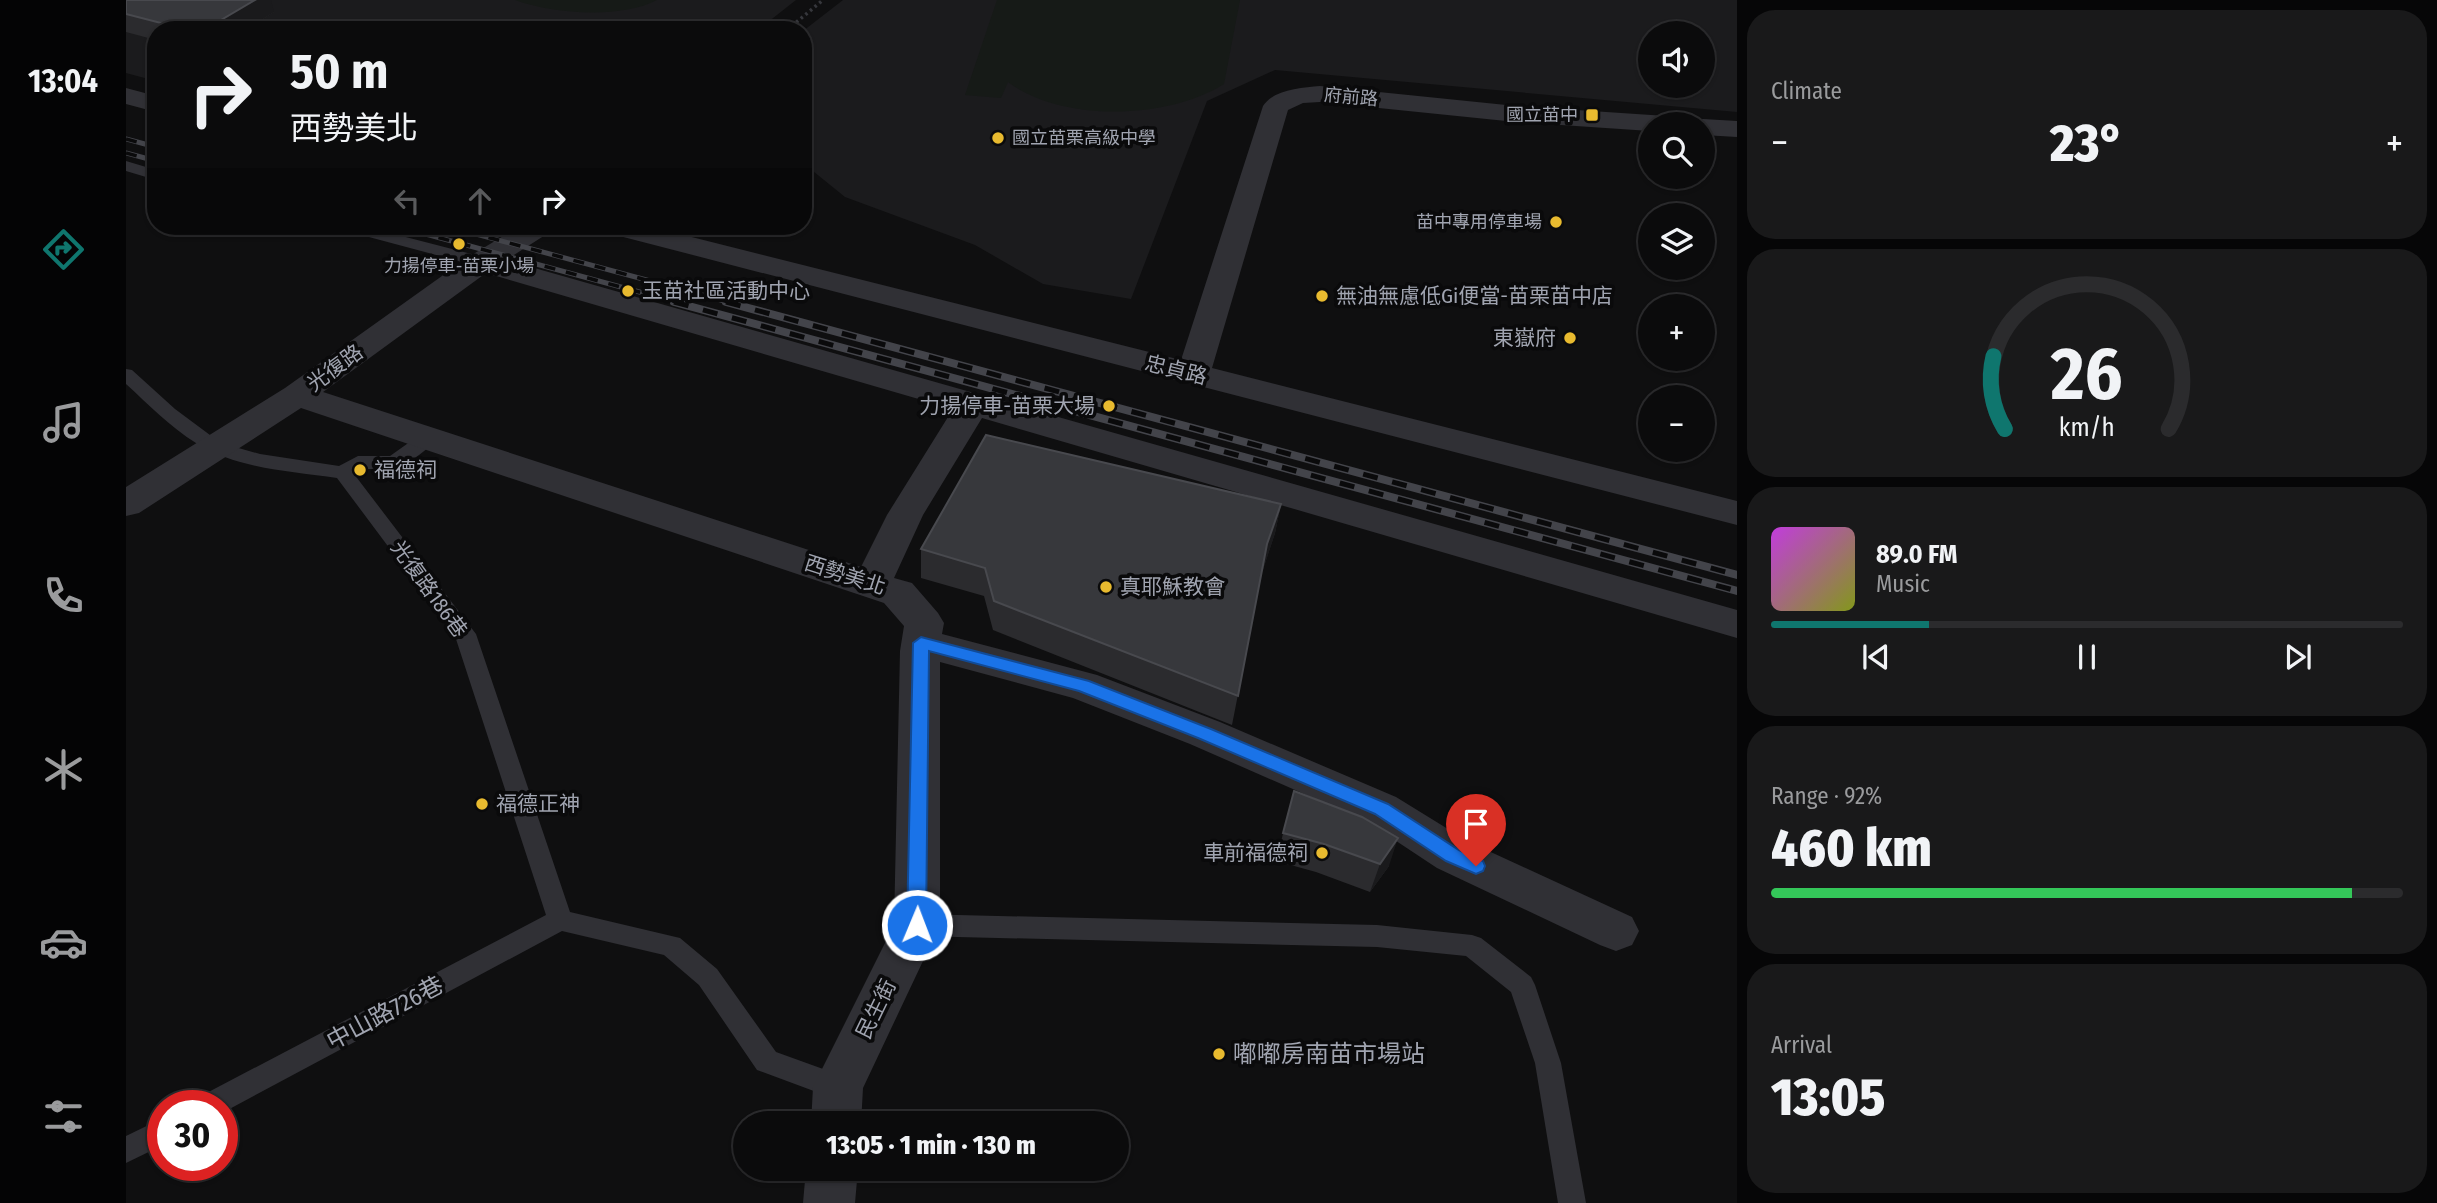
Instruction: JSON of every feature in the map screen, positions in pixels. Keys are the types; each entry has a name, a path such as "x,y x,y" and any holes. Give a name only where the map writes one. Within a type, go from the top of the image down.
{"street":[{"name":"府前路","path":"1192,374 1276,106 1297,96 1320,94 1516,114 1638,122"},
{"path":"126,96 147,102"},
{"path":"1715,128 1737,129"},
{"name":"光復路","path":"126,504 297,396 481,262 525,235"},
{"name":"忠貞路","path":"649,235 1461,440 1737,513"},
{"path":"481,262 972,406 1737,624"},
{"name":"西勢美北","path":"297,396 898,593 924,623 921,643"},
{"path":"872,584 905,515 972,406"},
{"path":"921,643 1083,686 1205,733 1381,809 1453,855 1616,930"},
{"name":"民生街","path":"837,1105 917,925 921,643"},
{"path":"829,1203 831,1181"}],"lane":[{"path":"126,166 147,172"},
{"path":"379,235 481,262"},
{"path":"126,374 181,423 216,447 274,463 343,472 358,461 385,465 403,459 428,438"},
{"name":"光復路186巷","path":"343,472 465,634 560,920"},
{"path":"560,920 671,946 708,977 767,1061 837,1105"},
{"name":"中山路726巷","path":"238,1091 560,920"},
{"path":"917,925 1377,936 1472,946 1522,985 1548,1063 1572,1203"},
{"path":"126,1150 147,1139"}],"path":[{"path":"798,21 823,0"}],"shaded area":[{"path":"126,0 796,0 769,21 147,21 147,79 126,73"},
{"path":"515,0 657,0 625,10 587,12 548,9"},
{"name":"國立苗栗高級中學","path":"843,0 1737,0 1737,112 1275,70 1207,101 1131,299 1043,284 975,245 845,197 812,170 812,24"},
{"path":"997,0 1240,0 1224,84 1201,96 1175,104 1116,112 1057,105 1008,82 1001,98 965,95"}],"building":[{"path":"126,0 255,0 219,21 153,21 126,14"},
{"name":"真耶穌教會","path":"986,435 1281,504 1267,544 1238,696 994,601 985,568 921,549"},
{"path":"1294,791 1362,817 1398,838 1380,864 1283,833"}],"railway":[{"path":"126,139 147,145"},
{"path":"126,153 147,159"},
{"path":"429,235 680,303"},
{"path":"479,235 732,303"},
{"path":"674,302 1737,591"},
{"path":"726,302 1737,575"}],"place":[{"name":"國立苗中","path":"1592,115"},
{"name":"國立苗栗高級中學","path":"998,138"},
{"name":"苗中專用停車場","path":"1556,222"},
{"name":"力揚停車-苗栗小場","path":"459,244"},
{"name":"玉苗社區活動中心","path":"628,291"},
{"name":"無油無慮低Gi便當-苗栗苗中店","path":"1322,296"},
{"name":"東嶽府","path":"1570,338"},
{"name":"力揚停車-苗栗大場","path":"1109,406"},
{"name":"福德祠","path":"360,470"},
{"name":"真耶穌教會","path":"1106,587"},
{"name":"福德正神","path":"482,804"},
{"name":"車前福德祠","path":"1322,853"},
{"name":"嘟嘟房南苗市場站","path":"1219,1054"}],"route":[{"path":"917,925 921,643 1083,686 1205,733 1381,809 1453,855 1476,866"}]}
